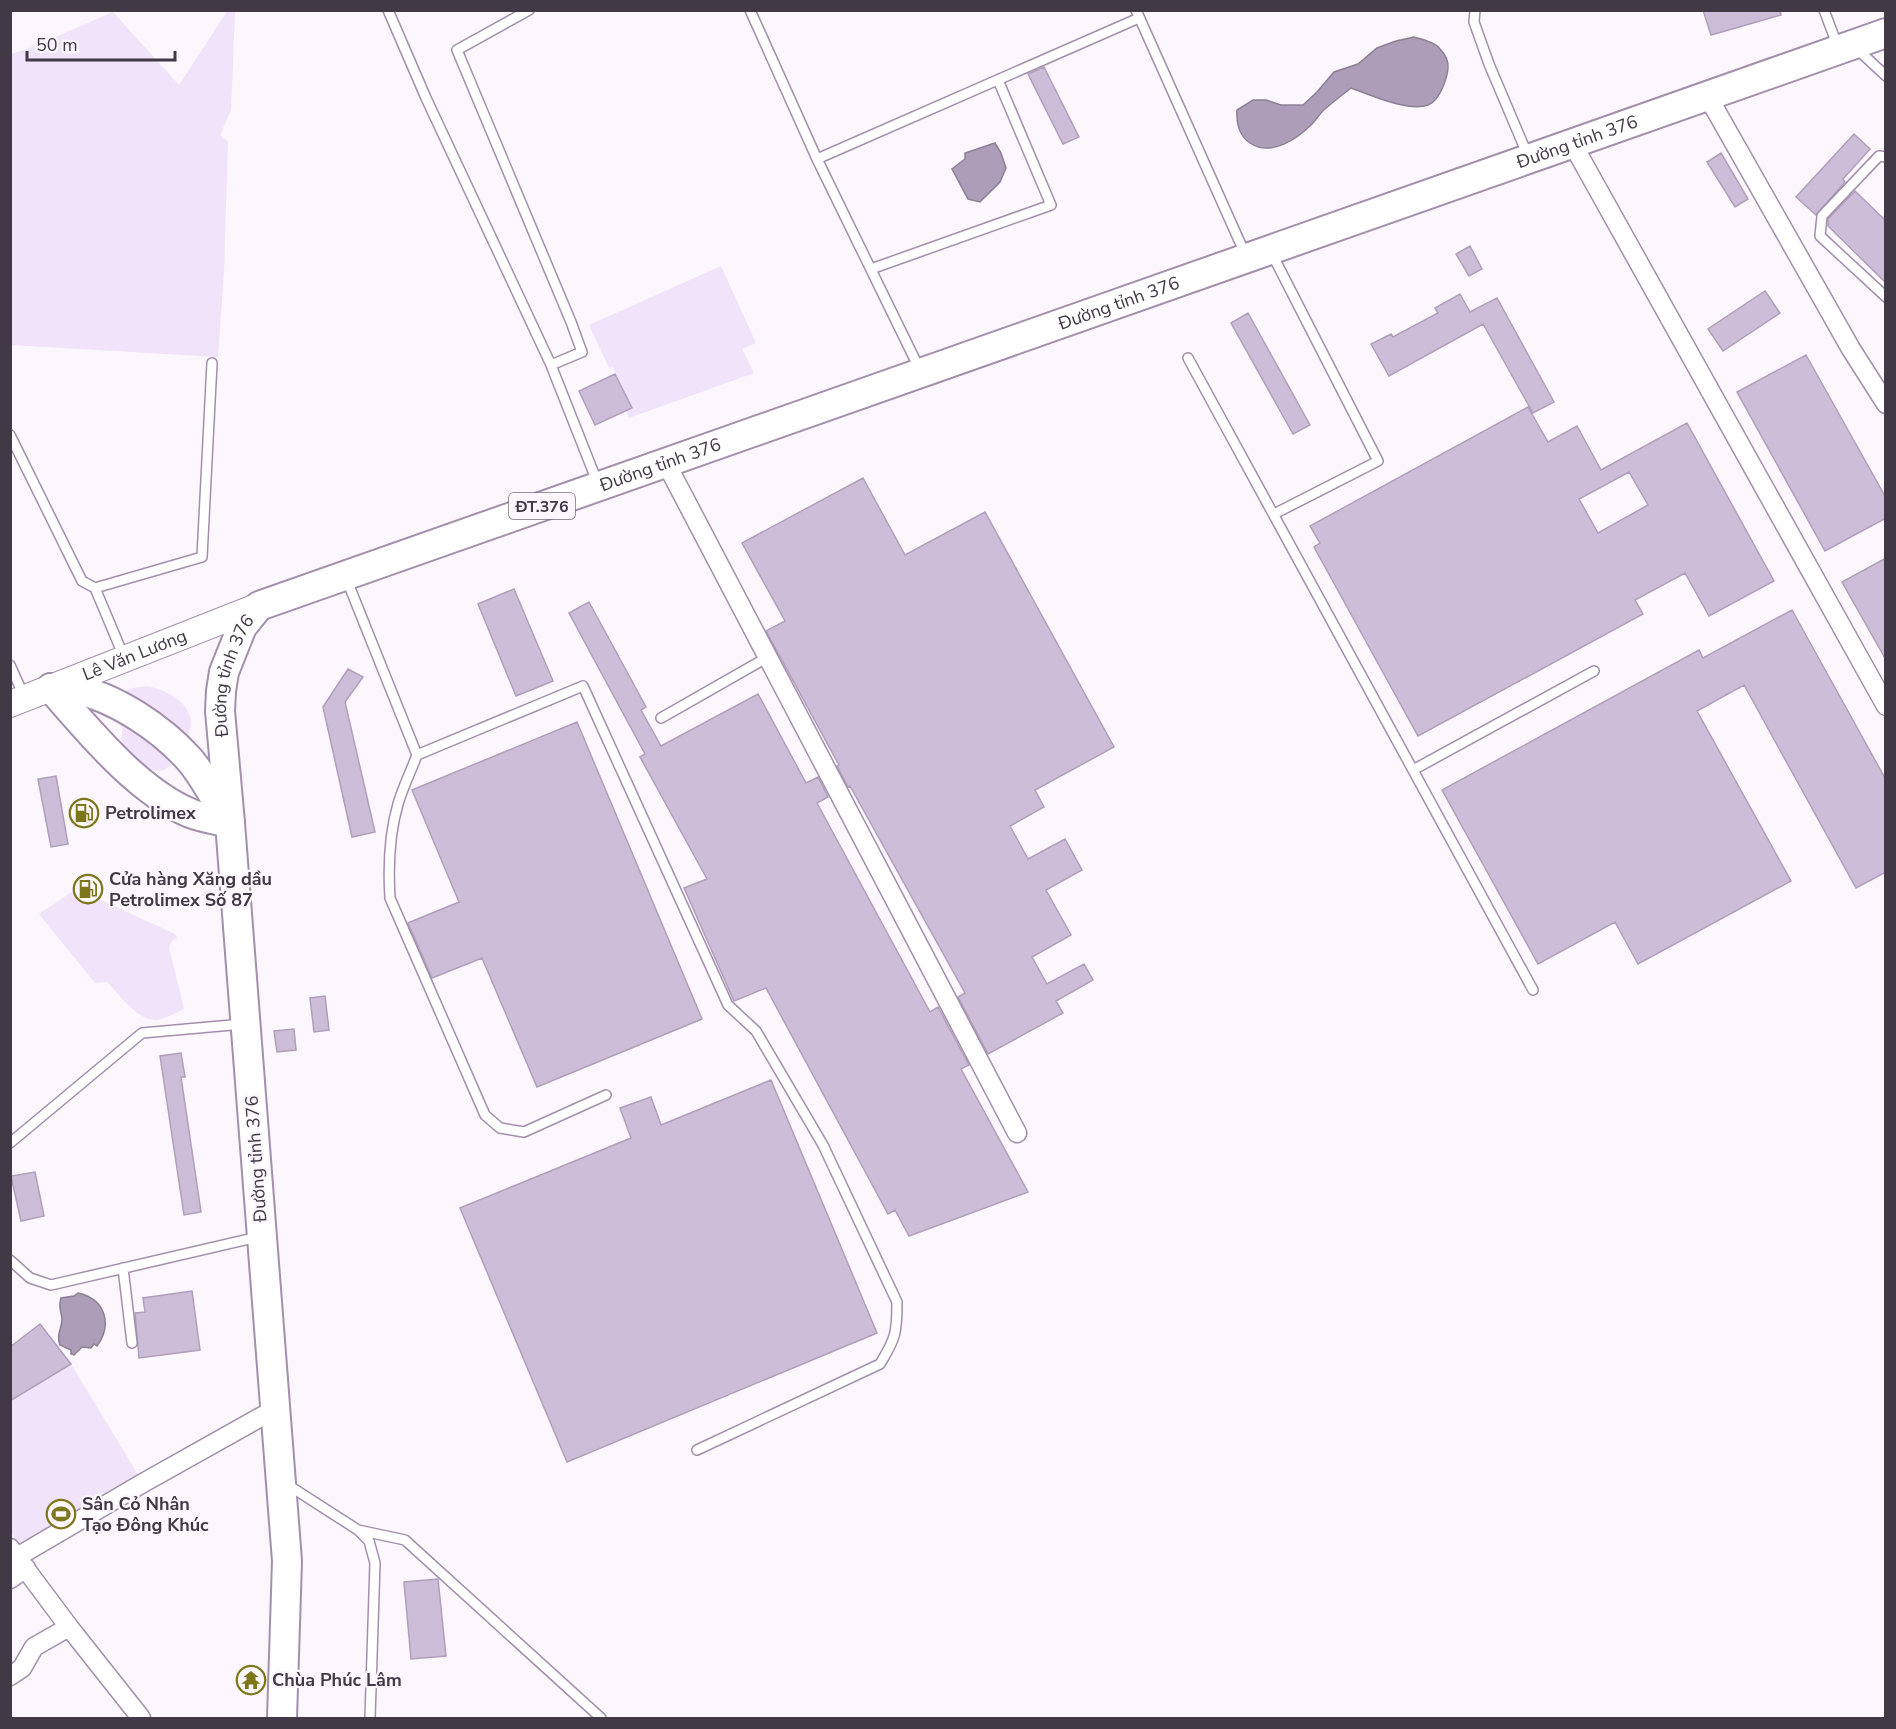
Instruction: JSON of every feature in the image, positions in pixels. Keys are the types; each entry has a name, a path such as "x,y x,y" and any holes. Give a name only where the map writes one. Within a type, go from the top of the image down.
{"main road":[{"name":"Đường tỉnh 376","path":"282,1719 287,1561 220,711 224,672 242,627 259,606 1886,33"},
{"name":"Lê Văn Lương","path":"29,696 259,606"},
{"path":"29,696 74,689 118,705 152,727 189,759 230,823"},
{"path":"29,696 99,741 160,796 191,813 230,823"}],"street":[{"path":"1707,95 1851,349 1886,404"},
{"path":"1572,143 1886,706"},
{"path":"666,463 1017,1133"},
{"path":"141,1719 16,1563 143,1483 275,1409"},
{"path":"10,1676 22,1668 34,1647 69,1627"}],"lane":[{"path":"388,10 426,98 551,365 599,486"},
{"path":"529,10 456,50 582,352 551,365"},
{"path":"750,10 817,159 922,372"},
{"path":"1475,10 1474,22 1528,159"},
{"path":"1824,10 1845,47 1886,76"},
{"path":"817,159 998,80 1138,14 1258,254 1378,461 1274,514"},
{"path":"871,269 1051,205 998,80"},
{"path":"1886,157 1879,156 1822,216 1820,236 1886,297"},
{"path":"1188,358 1533,990"},
{"path":"95,588 202,557 212,363"},
{"path":"10,435 82,581 95,588 124,658"},
{"path":"345,576 417,755 398,801 392,825 388,868 390,898 485,1115 500,1128 524,1131 606,1095"},
{"path":"661,718 768,657"},
{"path":"10,665 29,696"},
{"path":"1413,770 1594,670"},
{"path":"417,755 583,686 728,1005 756,1031 823,1145 897,1302 897,1326 893,1343 879,1364 697,1450"},
{"path":"10,1143 142,1033 246,1023"},
{"path":"10,1260 30,1278 51,1285 262,1236"},
{"path":"123,1268 132,1343"},
{"path":"280,1480 358,1530 369,1541 375,1563 370,1719"},
{"path":"358,1530 405,1540 601,1719"}],"shaded area":[{"path":"228,10 235,11 231,110 220,135 228,142 224,272 218,357 11,345 11,54 113,12 179,85"},
{"path":"1414,37 1436,45 1447,60 1444,86 1437,98 1428,105 1420,107 1400,105 1351,88 1323,111 1306,130 1283,144 1275,147 1258,147 1246,140 1241,133 1237,110 1253,100 1266,100 1281,105 1303,105 1334,72 1358,64 1377,48"},
{"path":"995,143 1006,168 1000,182 980,202 968,199 952,169 965,159 965,153"},
{"path":"721,266 756,343 742,349 754,373 629,418 626,411 632,408 613,367 609,368 589,325"},
{"path":"148,686 166,692 182,703 190,718 191,727 188,737 154,709 122,693 133,688"},
{"path":"123,727 150,742 162,752 171,765 158,771 148,768 137,760 122,741"},
{"path":"73,891 88,894 175,934 177,938 172,941 169,948 184,1009 156,1020 149,1019 129,1006 107,982 95,983 39,914"},
{"path":"78,1293 95,1301 100,1307 104,1314 105,1329 97,1346 94,1344 91,1348 82,1347 74,1355 71,1354 71,1350 60,1345 62,1319 60,1304 61,1298"},
{"path":"71,1364 143,1483 24,1554 11,1532 11,1401"}],"building":[{"path":"1703,10 1780,10 1781,15 1711,35"},
{"path":"1044,67 1079,137 1063,144 1028,74"},
{"path":"1854,134 1870,149 1843,179 1845,182 1816,215 1796,197"},
{"path":"1721,153 1748,199 1735,207 1707,162"},
{"path":"1855,191 1886,221 1886,283 1828,226 1828,219"},
{"path":"1470,246 1482,269 1469,276 1456,254"},
{"path":"1765,291 1780,313 1723,351 1708,329"},
{"path":"1460,294 1470,312 1497,298 1554,402 1533,413 1483,324 1389,376 1371,344 1391,334 1393,337 1438,313 1435,308"},
{"path":"1248,313 1310,425 1293,434 1231,323"},
{"path":"1806,355 1886,498 1886,518 1825,551 1737,392"},
{"path":"615,374 632,408 595,425 579,391"},
{"path":"1528,407 1548,442 1577,426 1601,470 1687,423 1774,581 1709,616 1685,573 1635,600 1643,614 1418,736 1314,547 1320,543 1310,526","holes":["1629,472 1648,505 1598,533 1579,499"]},
{"path":"863,478 905,555 985,512 1114,747 1035,790 1044,807 1010,826 1028,859 1065,839 1082,870 1046,890 1071,935 1032,957 1047,984 1084,964 1093,980 1056,1001 1063,1013 988,1054 958,997 965,993 850,786 848,787 837,766 839,765 766,631 785,621 742,543"},
{"path":"1886,558 1886,660 1842,582"},
{"path":"514,589 553,681 516,696 478,604"},
{"path":"589,602 646,707 641,710 661,746 758,694 806,783 818,777 828,797 817,803 930,1012 938,1007 969,1065 961,1069 1028,1192 909,1236 895,1210 888,1214 766,988 734,1001 684,888 707,879 640,757 645,754 569,613"},
{"path":"1792,610 1886,780 1886,872 1856,888 1744,685 1697,711 1791,881 1638,964 1615,922 1538,964 1442,790 1699,650 1703,658"},
{"path":"348,669 363,677 345,702 375,832 352,837 323,707"},
{"path":"577,722 702,1019 537,1087 482,958 432,978 408,923 459,902 412,790"},
{"path":"56,776 68,844 51,847 38,779"},
{"path":"325,996 329,1030 314,1032 310,998"},
{"path":"294,1029 296,1050 277,1052 274,1031"},
{"path":"181,1053 185,1077 181,1077 201,1212 184,1215 160,1056"},
{"path":"771,1080 877,1333 567,1462 460,1208 631,1138 620,1108 651,1097 661,1125"},
{"path":"35,1172 44,1216 21,1221 11,1176"},
{"path":"192,1291 200,1350 139,1358 135,1313 145,1312 143,1298"},
{"path":"40,1324 71,1364 10,1401 10,1347"},
{"path":"438,1579 446,1656 411,1659 404,1582"}],"place":[{"name":"Petrolimex","path":"84,813"},
{"name":"Cửa hàng Xăng dầu Petrolimex Số 87","path":"88,889"},
{"name":"Sân Cỏ Nhân Tạo Đông Khúc","path":"61,1514"},
{"name":"Chùa Phúc Lâm","path":"251,1680"}]}
